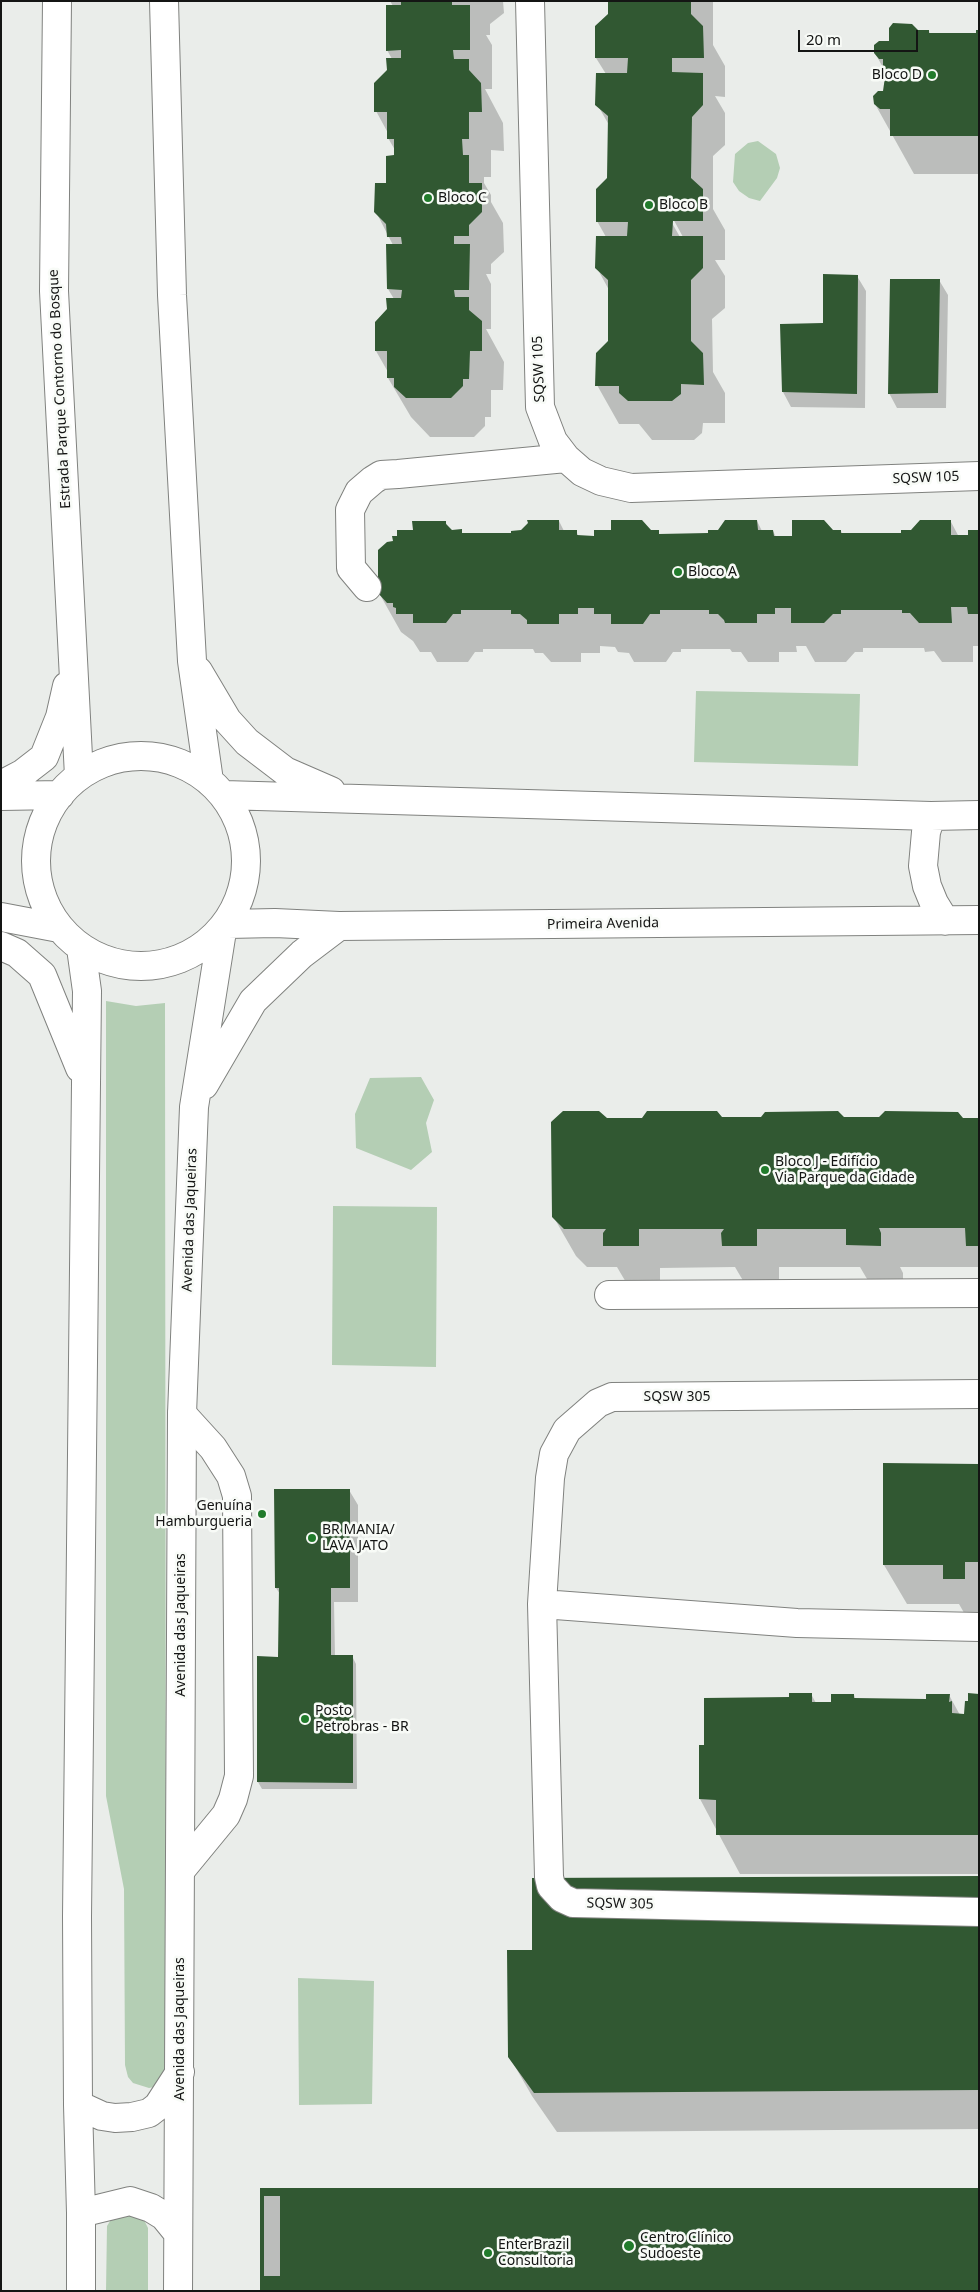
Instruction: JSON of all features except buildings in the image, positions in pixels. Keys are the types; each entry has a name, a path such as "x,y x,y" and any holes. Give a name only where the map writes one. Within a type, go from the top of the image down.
{"main road":[{"name":"Estrada Parque Contorno do Bosque","path":"56,1 54,291 79,776"},
{"path":"164,1 172,295 192,661 216,788"},
{"name":"SQSW 105","path":"530,1 540,407 550,435 566,458 582,472 601,481 630,488 979,476"},
{"path":"367,588 351,568 350,510 359,492 373,480 381,476 398,474 566,458"},
{"path":"1,785 22,774 44,758 60,717 74,653"},
{"path":"192,661 227,720 247,742 285,771 347,797"},
{"path":"145,756 168,760 190,768 216,788 238,819 247,854 246,876 240,897 225,927 189,956 168,963 145,967 122,965 100,958 80,948 59,928 48,908 39,885 35,862 38,838 46,815 60,795 79,776 100,764 122,757 145,756"},
{"path":"216,788 347,797 931,816 979,815"},
{"path":"1,796 60,795"},
{"path":"931,816 926,832 923,866 926,886 945,920"},
{"path":"1,917 59,928"},
{"name":"Primeira Avenida","path":"225,927 275,923 339,926 979,920"},
{"path":"194,1107 206,1081 253,1000 302,954 339,926"},
{"name":"Avenida das Jaqueiras","path":"178,2291 182,1414 194,1107 225,927"},
{"path":"1,946 17,953 42,975 86,1085"},
{"path":"80,948 87,991 77,1916 81,2291"},
{"path":"609,1295 979,1292"},
{"name":"SQSW 305","path":"978,1388 612,1397 598,1403 567,1430 554,1454 550,1478 542,1604 549,1877 551,1886 562,1898 573,1903 979,1912"},
{"path":"180,1871 226,1815 233,1799 239,1776 237,1496 231,1476 213,1448 182,1414"},
{"path":"542,1604 797,1623 979,1626"},
{"path":"78,2105 102,2116 115,2118 149,2113 158,2106 180,2072"},
{"path":"81,2213 130,2201 142,2204 157,2212 177,2232"}],"green space":[{"path":"758,141 776,154 780,168 777,178 760,201 749,198 739,191 733,182 735,154 748,143"},
{"path":"696,691 860,694 858,766 694,762"},
{"path":"106,1001 136,1006 165,1003 166,2075 154,2087 149,2088 133,2083 128,2077 125,2065 124,1889 106,1796"},
{"path":"421,1077 434,1100 426,1123 432,1152 411,1170 356,1148 355,1114 370,1078"},
{"path":"333,1206 437,1207 436,1367 332,1365"},
{"path":"298,1978 374,1981 372,2104 299,2105"},
{"path":"123,2213 144,2220 148,2228 148,2291 106,2291 107,2226 112,2218"}],"place":[{"name":"Bloco D","path":"932,75"},
{"name":"Bloco C","path":"428,198"},
{"name":"Bloco B","path":"649,205"},
{"name":"Bloco A","path":"678,572"},
{"name":"Bloco J - Edifício Via Parque da Cidade","path":"765,1170"},
{"name":"Genuína Hamburgueria","path":"262,1514"},
{"name":"BR MANIA/ LAVA JATO","path":"312,1538"},
{"name":"Posto Petrobras - BR","path":"305,1719"},
{"name":"Centro Clínico Sudoeste","path":"629,2246"},
{"name":"EnterBrazil Consultoria","path":"488,2253"}]}
